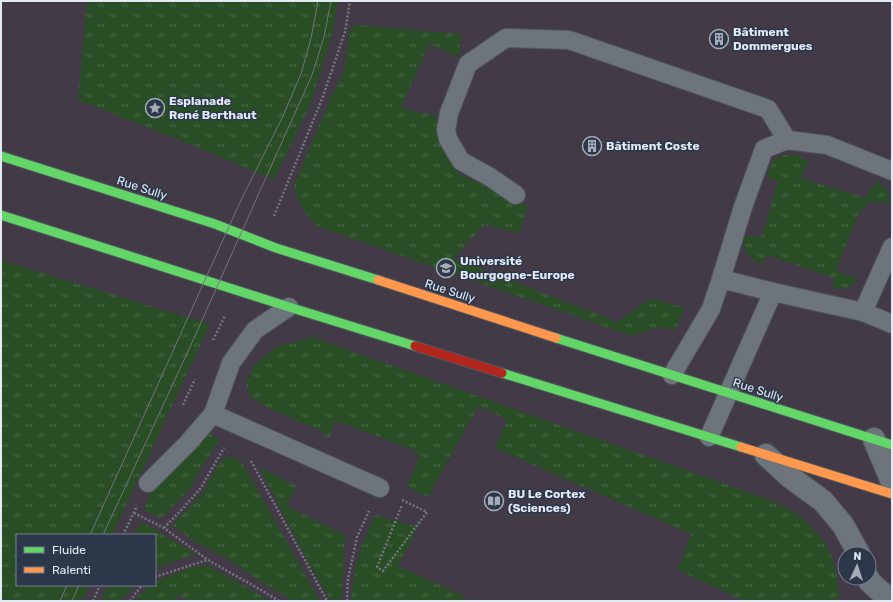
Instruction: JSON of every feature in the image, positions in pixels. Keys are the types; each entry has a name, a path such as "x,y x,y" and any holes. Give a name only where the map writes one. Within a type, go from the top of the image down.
{"main road":[{"name":"Rue Sully","path":"1,156 215,224 263,243 883,442"},
{"path":"1,215 290,307 892,494"}],"street":[{"path":"883,442 892,482"},
{"path":"766,455 790,478 824,501 843,525 855,546"},
{"path":"890,601 892,578"},
{"path":"874,586 890,601"}],"lane":[{"path":"516,195 490,177 461,162 448,139 446,130 449,113 468,64 506,38 569,40 768,109 787,140"},
{"path":"672,375 711,309 743,207 764,149 787,140 827,145 892,171"},
{"path":"863,312 892,247"},
{"path":"721,279 863,312 892,324"},
{"path":"709,437 773,292"},
{"path":"148,483 188,443 213,414 231,363 255,330 290,307"},
{"path":"213,414 380,488"}],"path":[{"path":"263,243 322,99 345,32 350,1"},
{"path":"218,329 240,291"},
{"path":"164,528 200,489 225,447"},
{"path":"249,457 327,601"},
{"path":"347,601 348,579 358,537 380,488"},
{"path":"404,501 427,512 383,571 377,567 404,501"},
{"path":"134,513 164,528 208,560 279,601"},
{"path":"156,577 208,560"},
{"path":"93,601 100,586"},
{"path":"130,601 141,586"}],"shaded area":[{"name":"Université Bourgogne-Europe","path":"1,1 892,1 892,601 1,601"}],"green space":[{"name":"Esplanade René Berthaut","path":"87,1 338,1 332,34 311,103 274,180 197,147 78,100"},
{"path":"355,25 461,34 459,57 429,44 401,108 437,116 437,138 444,152 461,175 528,206 519,233 484,225 454,258 617,322 651,298 684,308 676,330 660,327 632,336 316,226 299,203 294,186 331,97 345,70 349,32"},
{"path":"784,155 797,155 808,161 801,178 865,198 877,181 887,189 890,203 869,202 858,215 836,271 858,279 849,287 833,289 834,278 767,255 761,265 750,257 744,247 743,237 762,236 778,181 766,177 773,160"},
{"path":"1,260 10,263 1,284"},
{"path":"10,263 210,324 112,534 16,534 16,586 89,586 82,601 1,601 1,284"},
{"path":"309,336 750,493 785,507 811,527 827,546 834,565 840,601 745,601 678,570 691,534 495,448 507,419 478,406 428,497 407,487 420,455 406,447 335,421 329,439 323,432 266,407 250,396 246,383 255,364 278,346 307,339"},
{"path":"208,431 219,441 200,469 190,489 161,518 144,510 150,492 192,453"},
{"path":"231,457 238,459 243,464 320,601 293,601 228,559 195,542 172,525 203,493 215,470 224,458"},
{"path":"259,467 297,486 286,506 345,535 342,601 331,601 312,569"},
{"path":"375,515 418,527 398,566 466,597 464,601 351,601 355,569 361,548"},
{"path":"142,522 196,554 156,568 156,534 134,534"},
{"path":"207,565 271,601 191,601 178,595 176,601 135,601 138,596 150,586 156,586 156,582 189,568"},
{"path":"108,586 134,586 120,601 101,601"}],"tram line":[{"path":"90,534 241,200 282,118 301,74 311,38 318,1"},
{"path":"103,534 190,347 312,75 324,37 331,1"},
{"path":"60,601 67,586"},
{"path":"72,601 79,586"}],"traffic: fast":[{"path":"1,156 215,224 276,248 378,280"},
{"path":"1,215 415,346"},
{"path":"556,338 892,445"},
{"path":"502,373 741,447"}],"traffic: slow":[{"path":"378,280 556,338"},
{"path":"741,447 892,494"}],"traffic: jam":[{"path":"415,346 502,373"}],"place":[{"name":"Bâtiment Dommergues","path":"719,39"},
{"name":"Esplanade René Berthaut","path":"155,108"},
{"name":"Bâtiment Coste","path":"592,146"},
{"name":"Université Bourgogne-Europe","path":"446,268"},
{"name":"BU Le Cortex (Sciences)","path":"494,501"}]}
